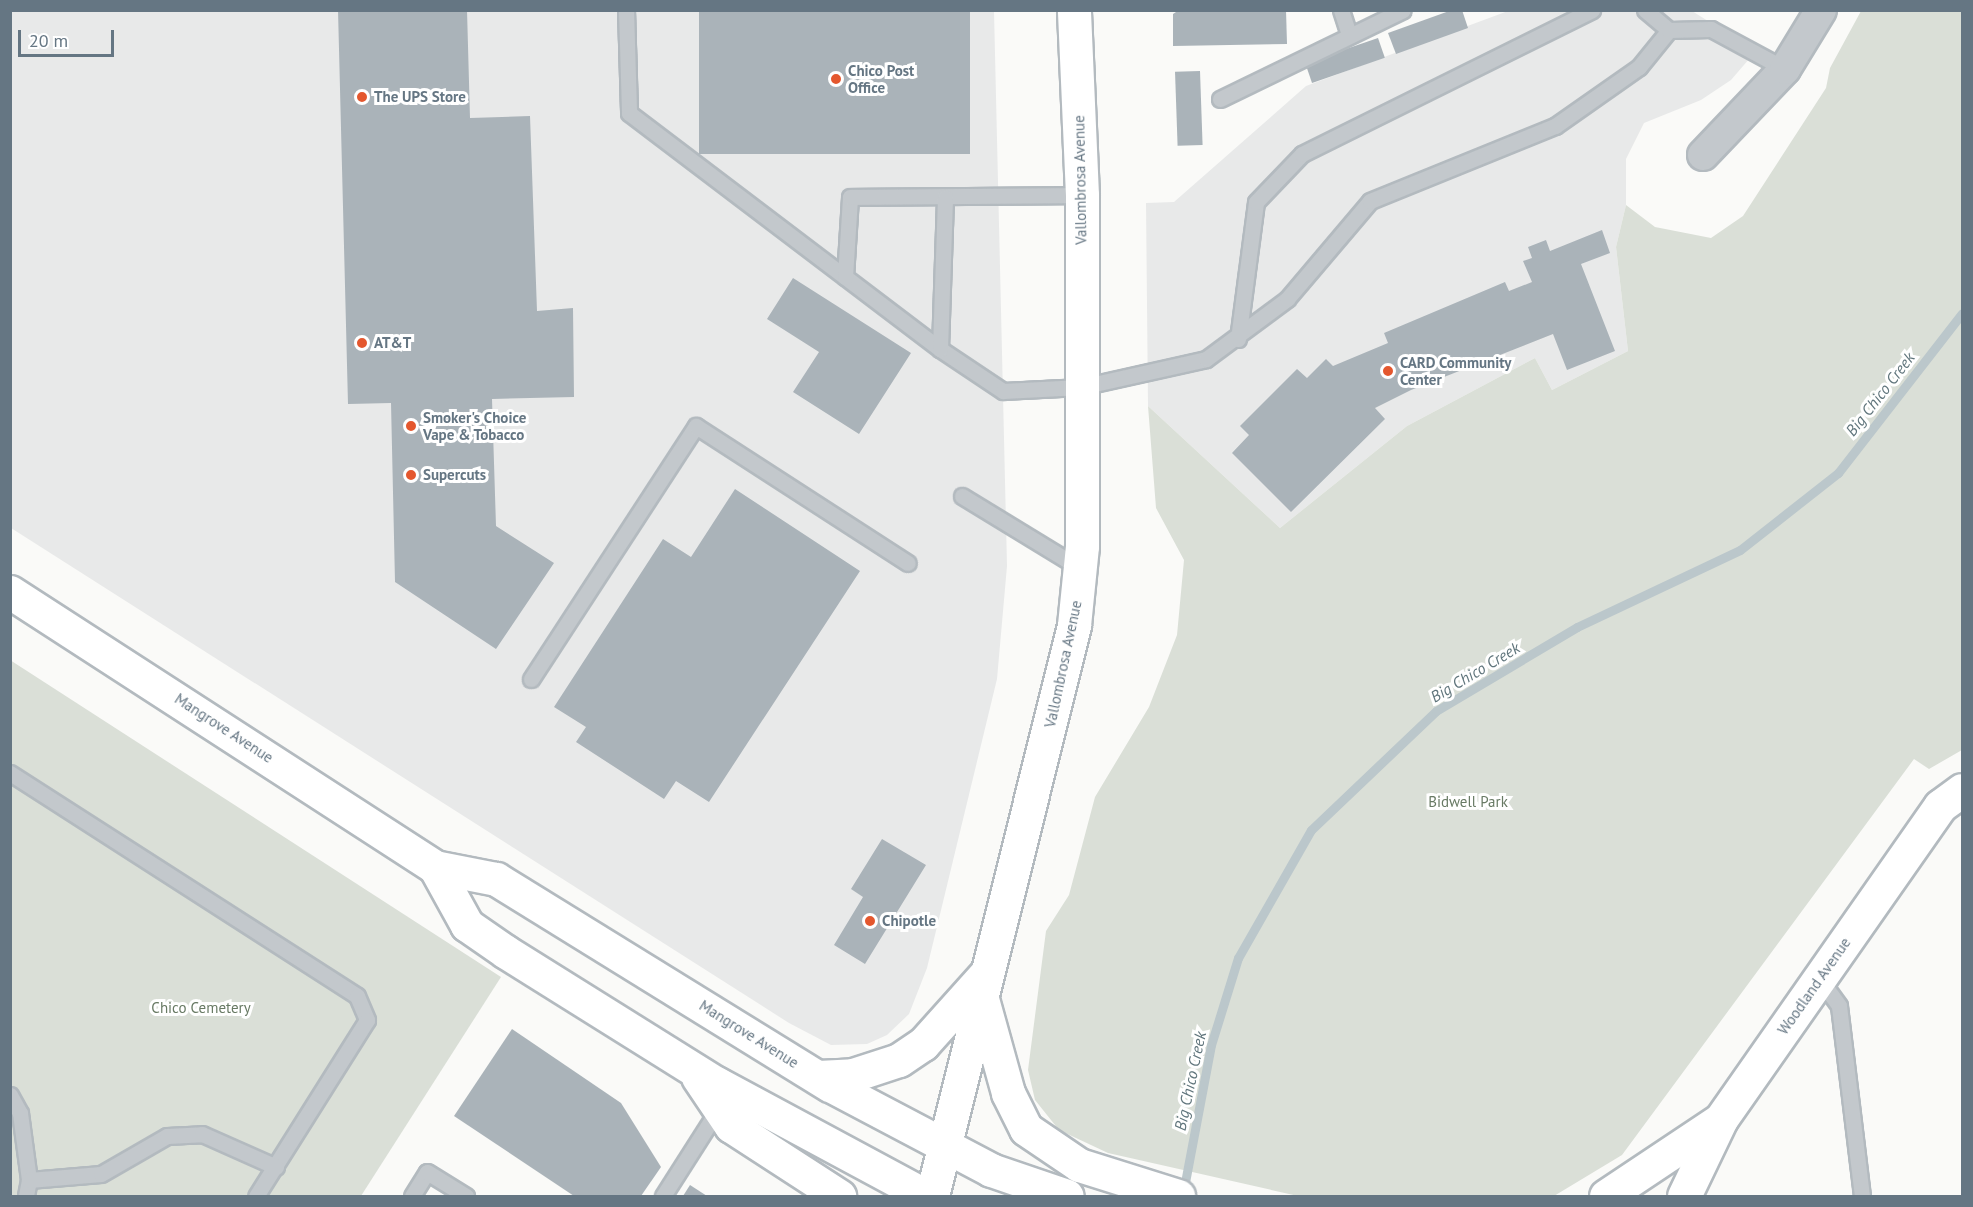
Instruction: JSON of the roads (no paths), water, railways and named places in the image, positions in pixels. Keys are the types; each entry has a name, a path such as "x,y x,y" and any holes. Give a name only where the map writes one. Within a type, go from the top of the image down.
{"street":[{"name":"Vallombrosa Avenue","path":"932,1197 1074,625 1080,568 1082,195 1074,10"},
{"path":"1703,155 1785,69 1821,10"},
{"name":"Mangrove Avenue","path":"10,592 435,867 496,879 818,1077 991,1170 1067,1197"},
{"name":"Woodland Avenue","path":"1684,1197 1721,1119 1940,806 1962,790"},
{"name":"Mangrove Avenue","path":"435,867 467,925 692,1068 926,1197"},
{"path":"818,1077 853,1075 899,1060 923,1044 984,986"},
{"path":"984,986 1008,1093 1026,1129 1079,1166 1140,1187 1178,1197"},
{"path":"692,1068 731,1126 839,1197"},
{"path":"1606,1197 1721,1119"}],"lane":[{"path":"626,10 629,113 940,349 1004,391 1081,387 1206,359 1238,339 1287,299 1370,201 1555,126 1640,67 1669,30"},
{"path":"1341,10 1349,34"},
{"path":"1220,99 1349,34 1403,10"},
{"path":"1238,339 1256,202 1302,154 1592,10"},
{"path":"1645,10 1669,30 1711,29 1785,69"},
{"path":"845,277 850,196 1082,195"},
{"path":"940,349 945,197"},
{"path":"531,679 696,426 908,563"},
{"path":"962,496 1080,568"},
{"path":"10,773 357,996 367,1020 256,1197"},
{"path":"1819,978 1839,1006 1862,1197"},
{"path":"10,1095 20,1113 29,1180 26,1197"},
{"path":"663,1197 719,1108"},
{"path":"29,1180 101,1174 167,1136 202,1134 276,1167"},
{"path":"411,1197 427,1172 466,1197"}],"waterway":[{"name":"Big Chico Creek","path":"1183,1193 1211,1045 1238,958 1311,830 1436,711 1577,627 1740,550 1838,473 1962,313"}],"place":[{"name":"Chico Post Office","path":"836,79"},
{"name":"The UPS Store","path":"362,97"},
{"name":"AT&T","path":"362,343"},
{"name":"CARD Community Center","path":"1388,371"},
{"name":"Smoker's Choice Vape & Tobacco","path":"411,426"},
{"name":"Supercuts","path":"411,475"},
{"name":"Chipotle","path":"870,921"}],"park label":[{"name":"Bidwell Park","path":"1468,802"},
{"name":"Chico Cemetery","path":"201,1008"}]}
